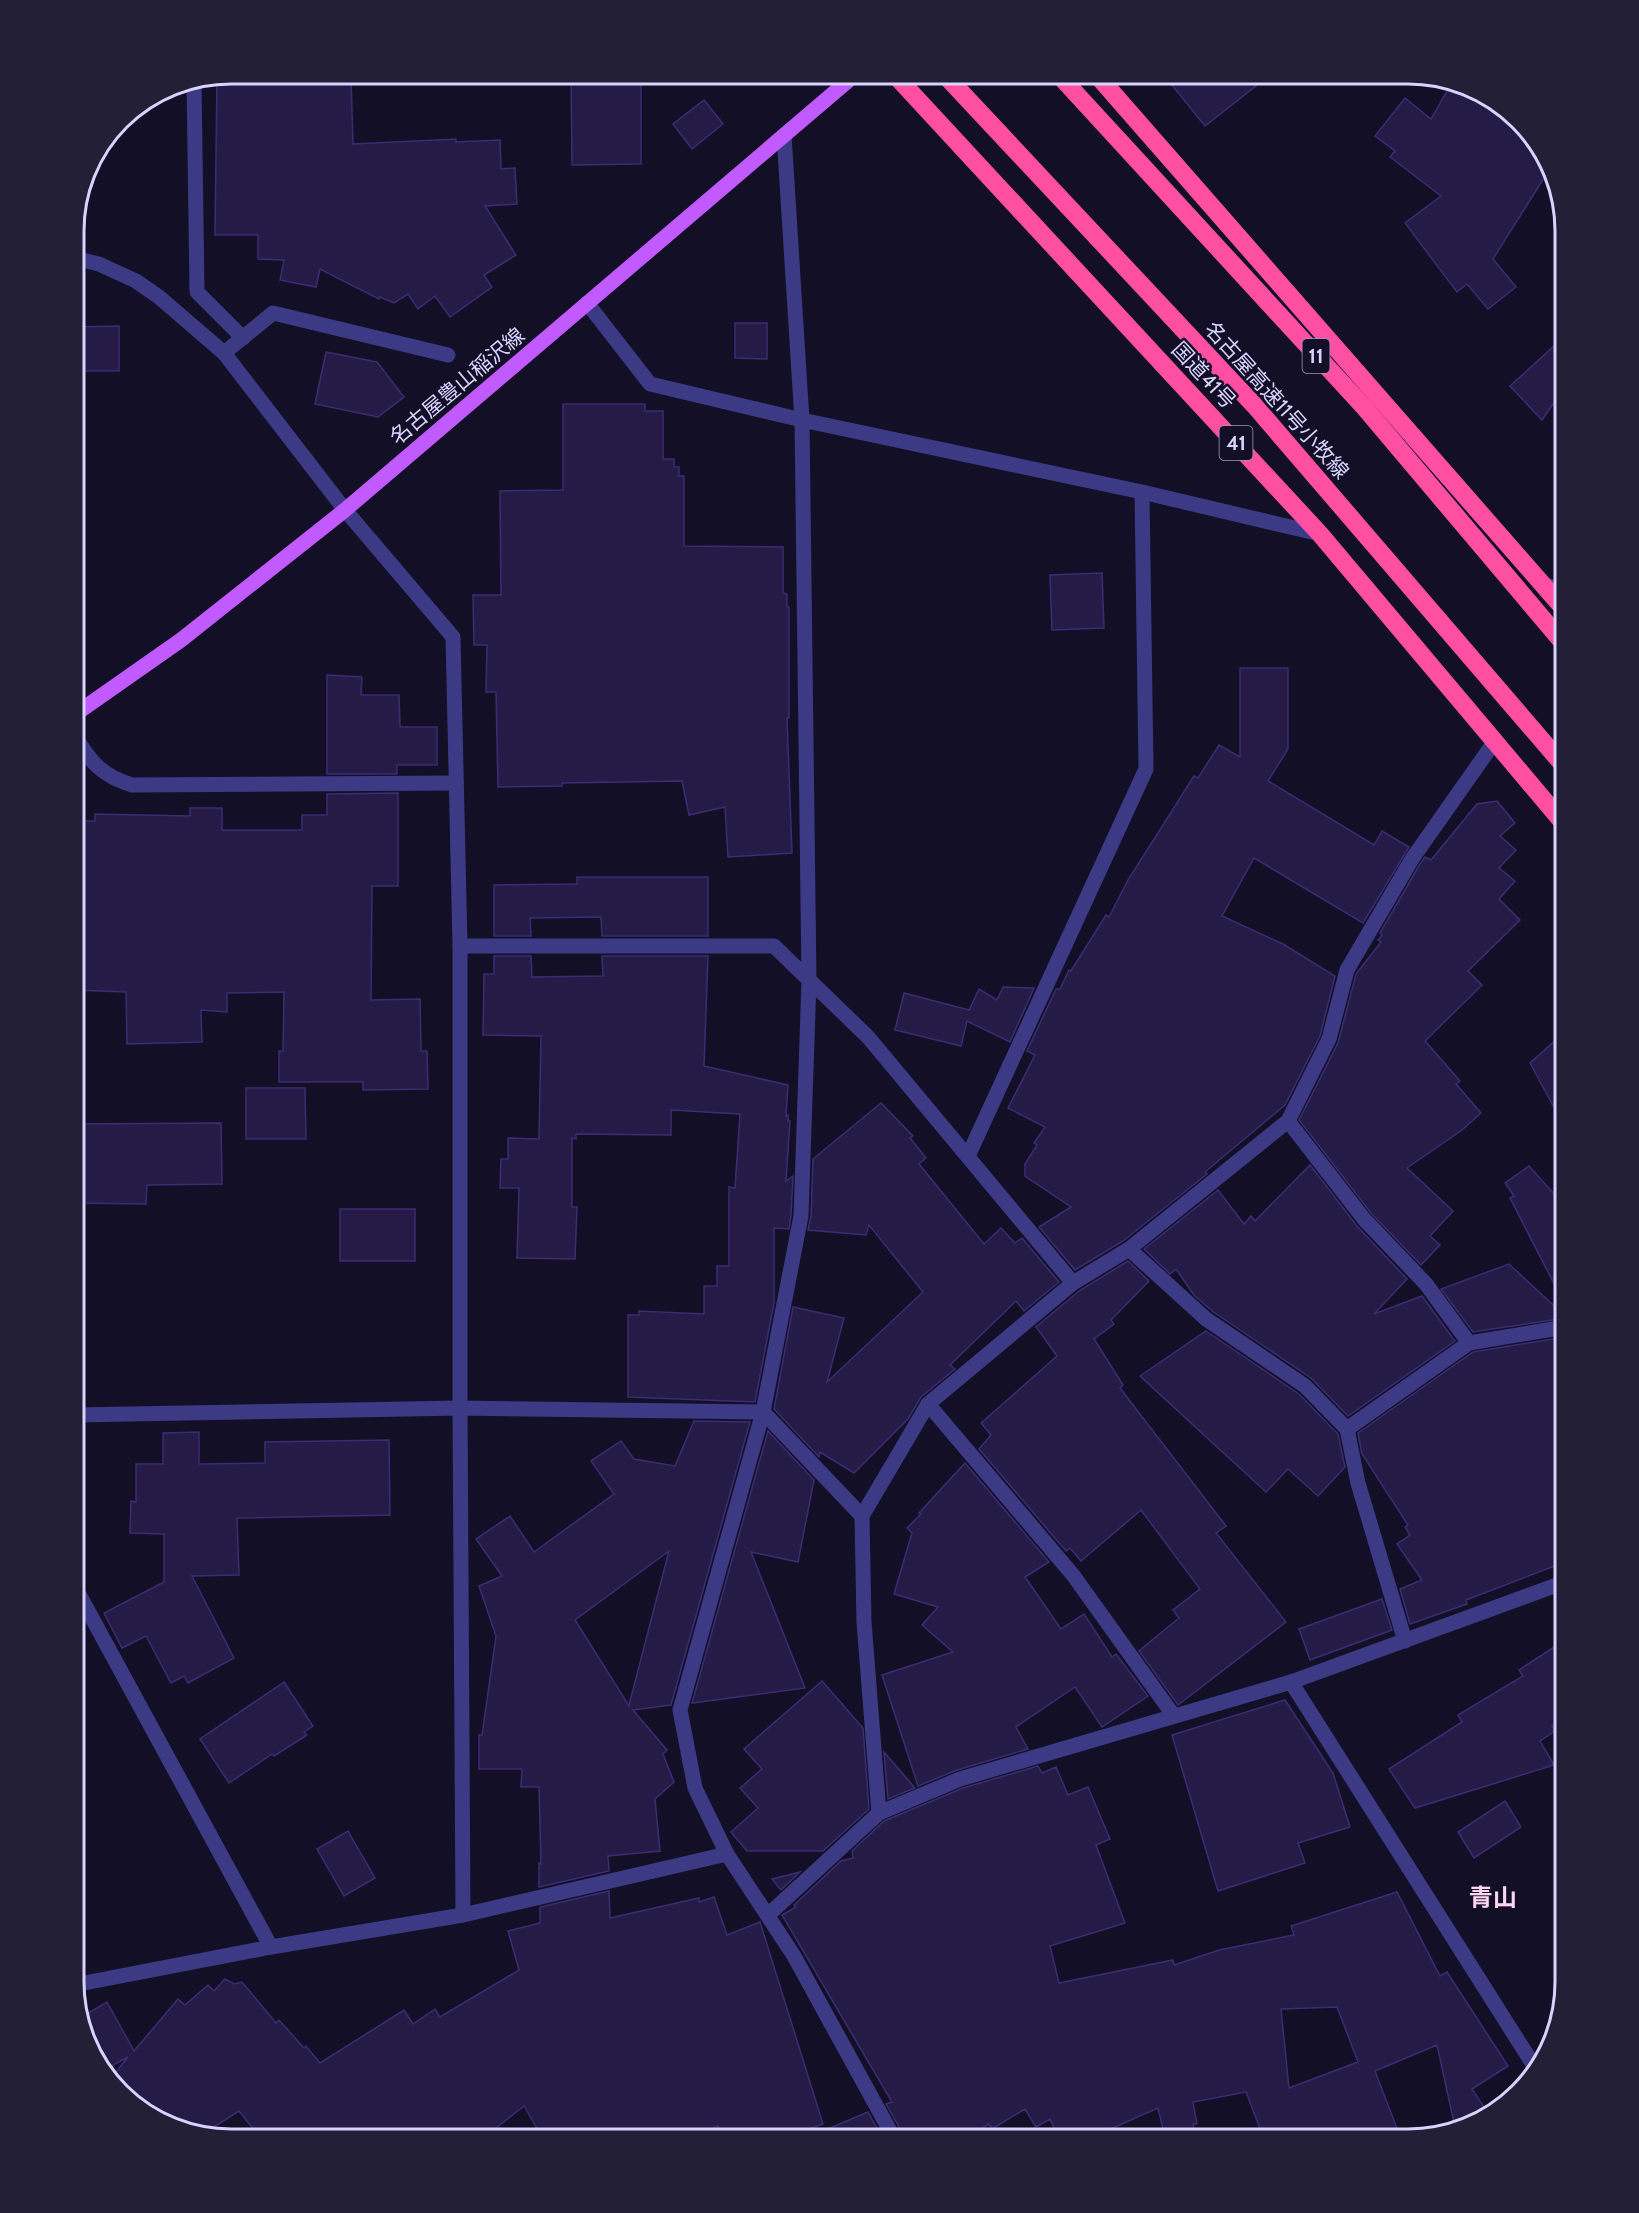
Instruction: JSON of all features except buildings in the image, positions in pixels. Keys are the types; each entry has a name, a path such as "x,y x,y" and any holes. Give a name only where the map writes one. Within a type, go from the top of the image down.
{"highway":[{"name":"国道41号","path":"903,84 1320,534 1555,812"},
{"name":"名古屋高速11号小牧線","path":"953,84 1254,405 1555,754"},
{"name":"11","path":"1067,84 1364,407 1555,632"},
{"path":"1105,84 1555,597"}],"main road":[{"name":"名古屋豊山稲沢線","path":"84,707 181,640 345,510 844,84"}],"street":[{"path":"194,89 197,292 243,338"},
{"path":"784,135 802,420 809,981 801,1216 763,1412 680,1710 695,1788 726,1854 800,1966 889,2129"},
{"path":"84,260 99,264 136,281 159,297 224,353 345,510 453,637 460,946 463,1915"},
{"path":"587,303 650,384 802,420 1142,492 1320,534"},
{"path":"224,353 273,313 448,355"},
{"path":"968,1155 1146,769 1142,492"},
{"path":"1545,585 1555,587"},
{"path":"879,1813 864,1622 862,1516 928,1404 1073,1283 1129,1249 1288,1120 1329,1039 1347,970 1412,859 1495,741"},
{"path":"84,752 101,770 115,780 132,785 456,783"},
{"path":"460,946 774,946 868,1037 1073,1283"},
{"path":"1288,1120 1364,1219 1426,1284 1469,1342"},
{"path":"1129,1249 1206,1319 1305,1386 1347,1429 1358,1483 1405,1641"},
{"path":"1347,1429 1469,1342 1555,1329"},
{"path":"928,1404 1073,1575 1174,1716"},
{"path":"84,1415 460,1408 763,1412 862,1516"},
{"path":"768,1915 879,1813 960,1779 1291,1682 1555,1586"},
{"path":"84,1603 271,1947"},
{"path":"1291,1682 1531,2061"},
{"path":"84,1983 271,1947 463,1915 726,1854"}],"district":[{"name":"青山","path":"1493,1897"}]}
